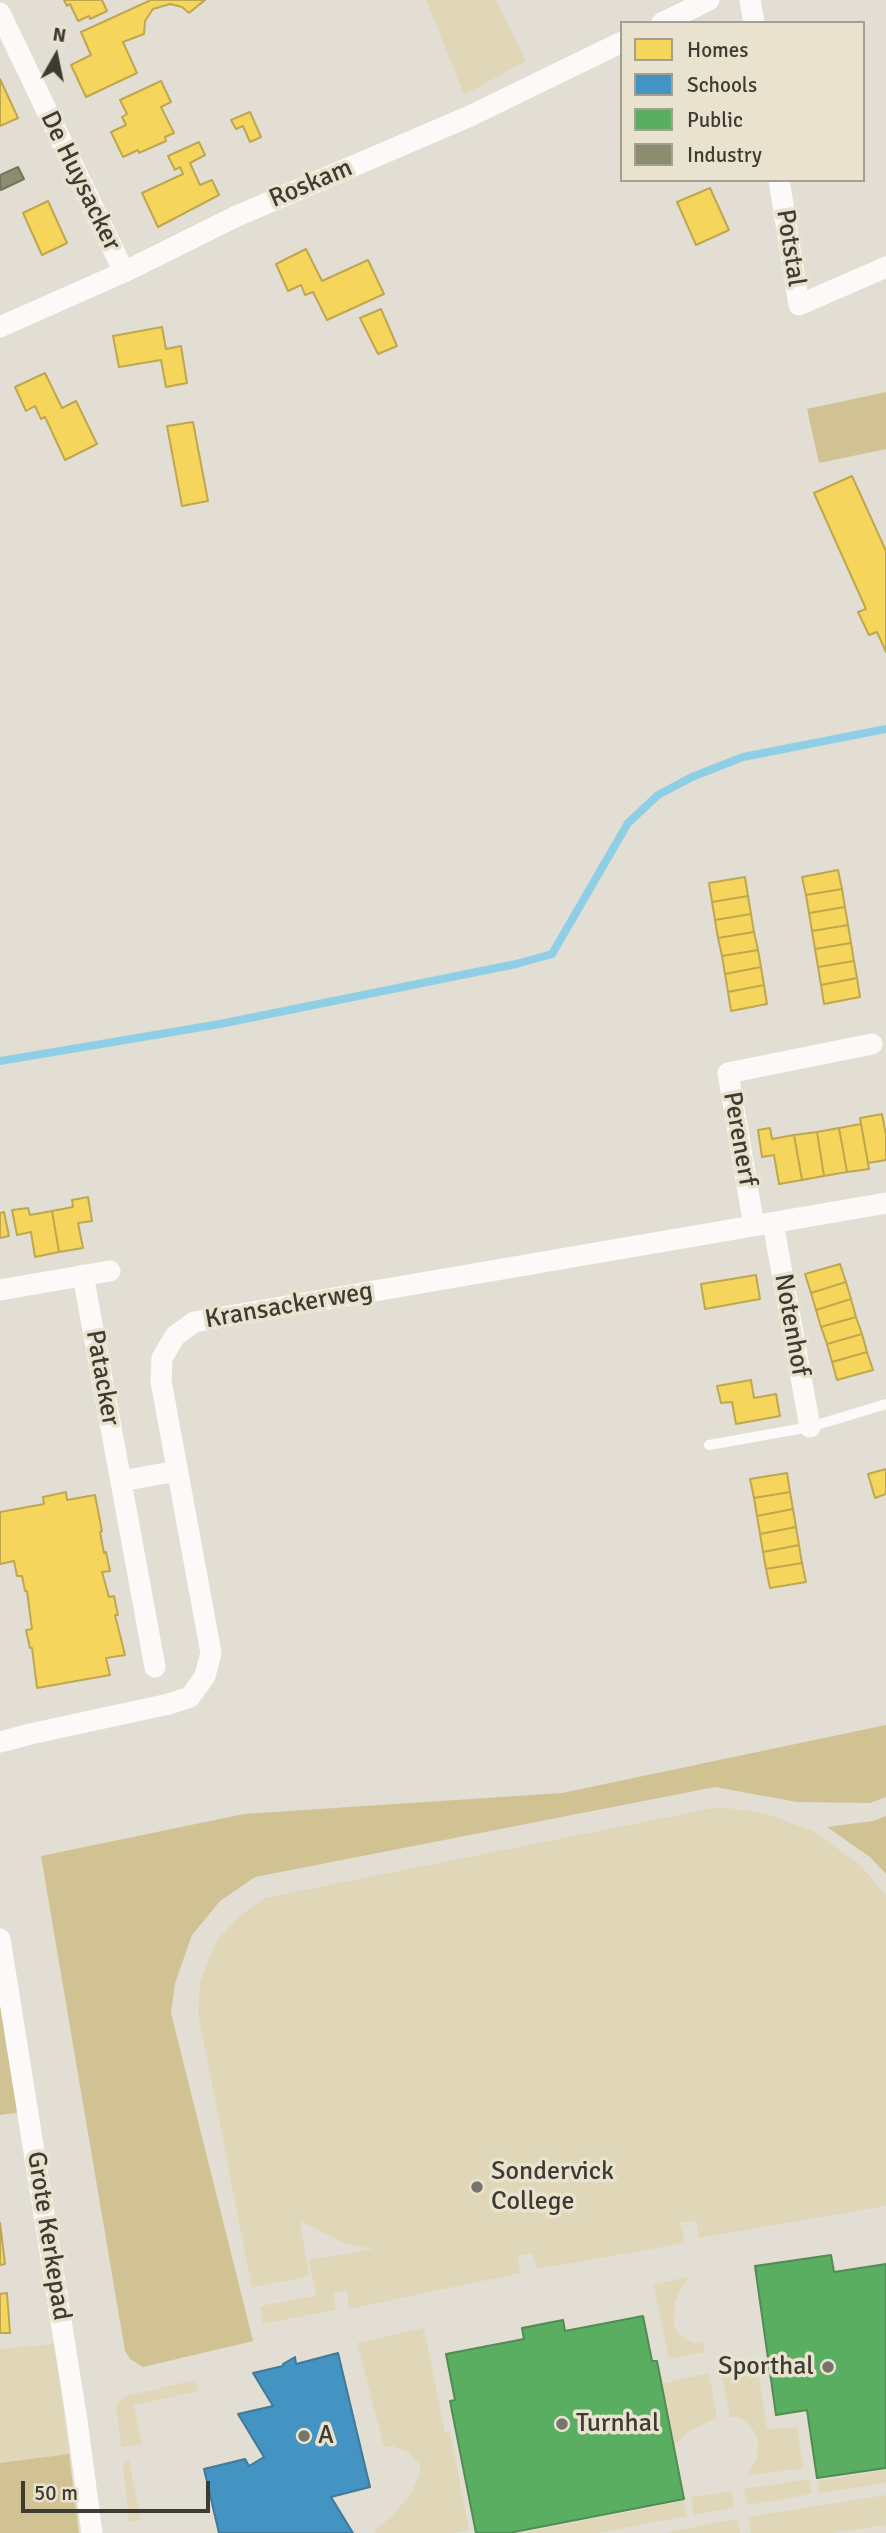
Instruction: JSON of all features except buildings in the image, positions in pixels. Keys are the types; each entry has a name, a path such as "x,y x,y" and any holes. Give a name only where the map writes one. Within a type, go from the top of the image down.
{"street":[{"path":"666,21 709,0"},
{"path":"750,0 754,21"},
{"name":"De Huysacker","path":"0,13 5,40 124,272"},
{"name":"Roskam","path":"0,327 124,272 237,216 470,116 620,43"},
{"name":"Potstal","path":"779,182 799,305 886,267"},
{"name":"Perenerf","path":"763,1224 727,1073 872,1044"},
{"name":"Kransackerweg","path":"0,1742 169,1704 190,1697 205,1676 211,1653 161,1381 162,1358 175,1336 194,1322 886,1203"},
{"name":"Notenhof","path":"763,1224 810,1427"},
{"path":"0,1290 110,1270"},
{"name":"Patacker","path":"83,1275 155,1667"},
{"path":"121,1481 177,1471"},
{"name":"Grote Kerkepad","path":"0,1939 75,2408 92,2533"}],"lane":[{"path":"709,1445 810,1427 886,1404"}],"shaded area":[{"path":"426,0 496,0 526,61 464,95"},
{"path":"886,392 886,449 819,463 807,409"},
{"path":"886,1725 886,1797 870,1803 797,1802 715,1787 255,1877 220,1901 192,1935 175,1983 171,2013 253,2341 143,2367 130,2359 125,2351 41,1856 244,1814 562,1793"},
{"path":"719,1807 764,1813 813,1831 859,1864 886,1895 886,2206 699,2238 696,2220 680,2223 685,2243 537,2269 532,2253 518,2256 520,2273 349,2309 347,2290 334,2293 335,2310 263,2324 260,2306 316,2296 309,2260 373,2249 346,2244 300,2221 309,2276 252,2288 198,2013 200,1983 216,1941 242,1914 265,1898"},
{"path":"886,1816 886,1874 870,1857 827,1827 873,1821"},
{"path":"0,1977 23,2112 0,2115"},
{"path":"690,2276 679,2292 675,2304 674,2326 678,2333 693,2343 702,2342 705,2352 669,2359 654,2285"},
{"path":"424,2328 445,2432 450,2431 469,2530 453,2533 376,2533 374,2530 390,2518 412,2492 420,2465 408,2452 392,2446 384,2447 357,2343"},
{"path":"55,2344 69,2454 0,2463 0,2349"},
{"path":"757,2362 767,2429 797,2427 803,2468 747,2476 757,2457 758,2438 749,2424 738,2417 730,2417 721,2369"},
{"path":"709,2373 717,2418 691,2430 673,2447 661,2384"},
{"path":"195,2380 199,2391 134,2405 142,2444 121,2447 116,2404 126,2396"},
{"path":"69,2454 79,2533 0,2533 0,2463"},
{"path":"129,2460 141,2520 129,2522 123,2464"},
{"path":"886,2470 886,2483 819,2493 817,2481"},
{"path":"809,2479 812,2494 747,2505 744,2489"},
{"path":"732,2491 734,2507 694,2515 691,2497"},
{"path":"886,2495 886,2529 885,2525 832,2533 751,2533 748,2517"},
{"path":"684,2501 687,2516 597,2533 521,2533"},
{"path":"737,2519 740,2533 664,2533"}],"waterway":[{"path":"0,1061 220,1024 516,964 552,954 628,823 658,795 692,777 743,757 886,729"}],"place":[{"name":"Sondervick College","path":"477,2187"},
{"name":"Sporthal","path":"828,2367"},
{"name":"Turnhal","path":"562,2424"},
{"name":"A","path":"304,2436"}]}
